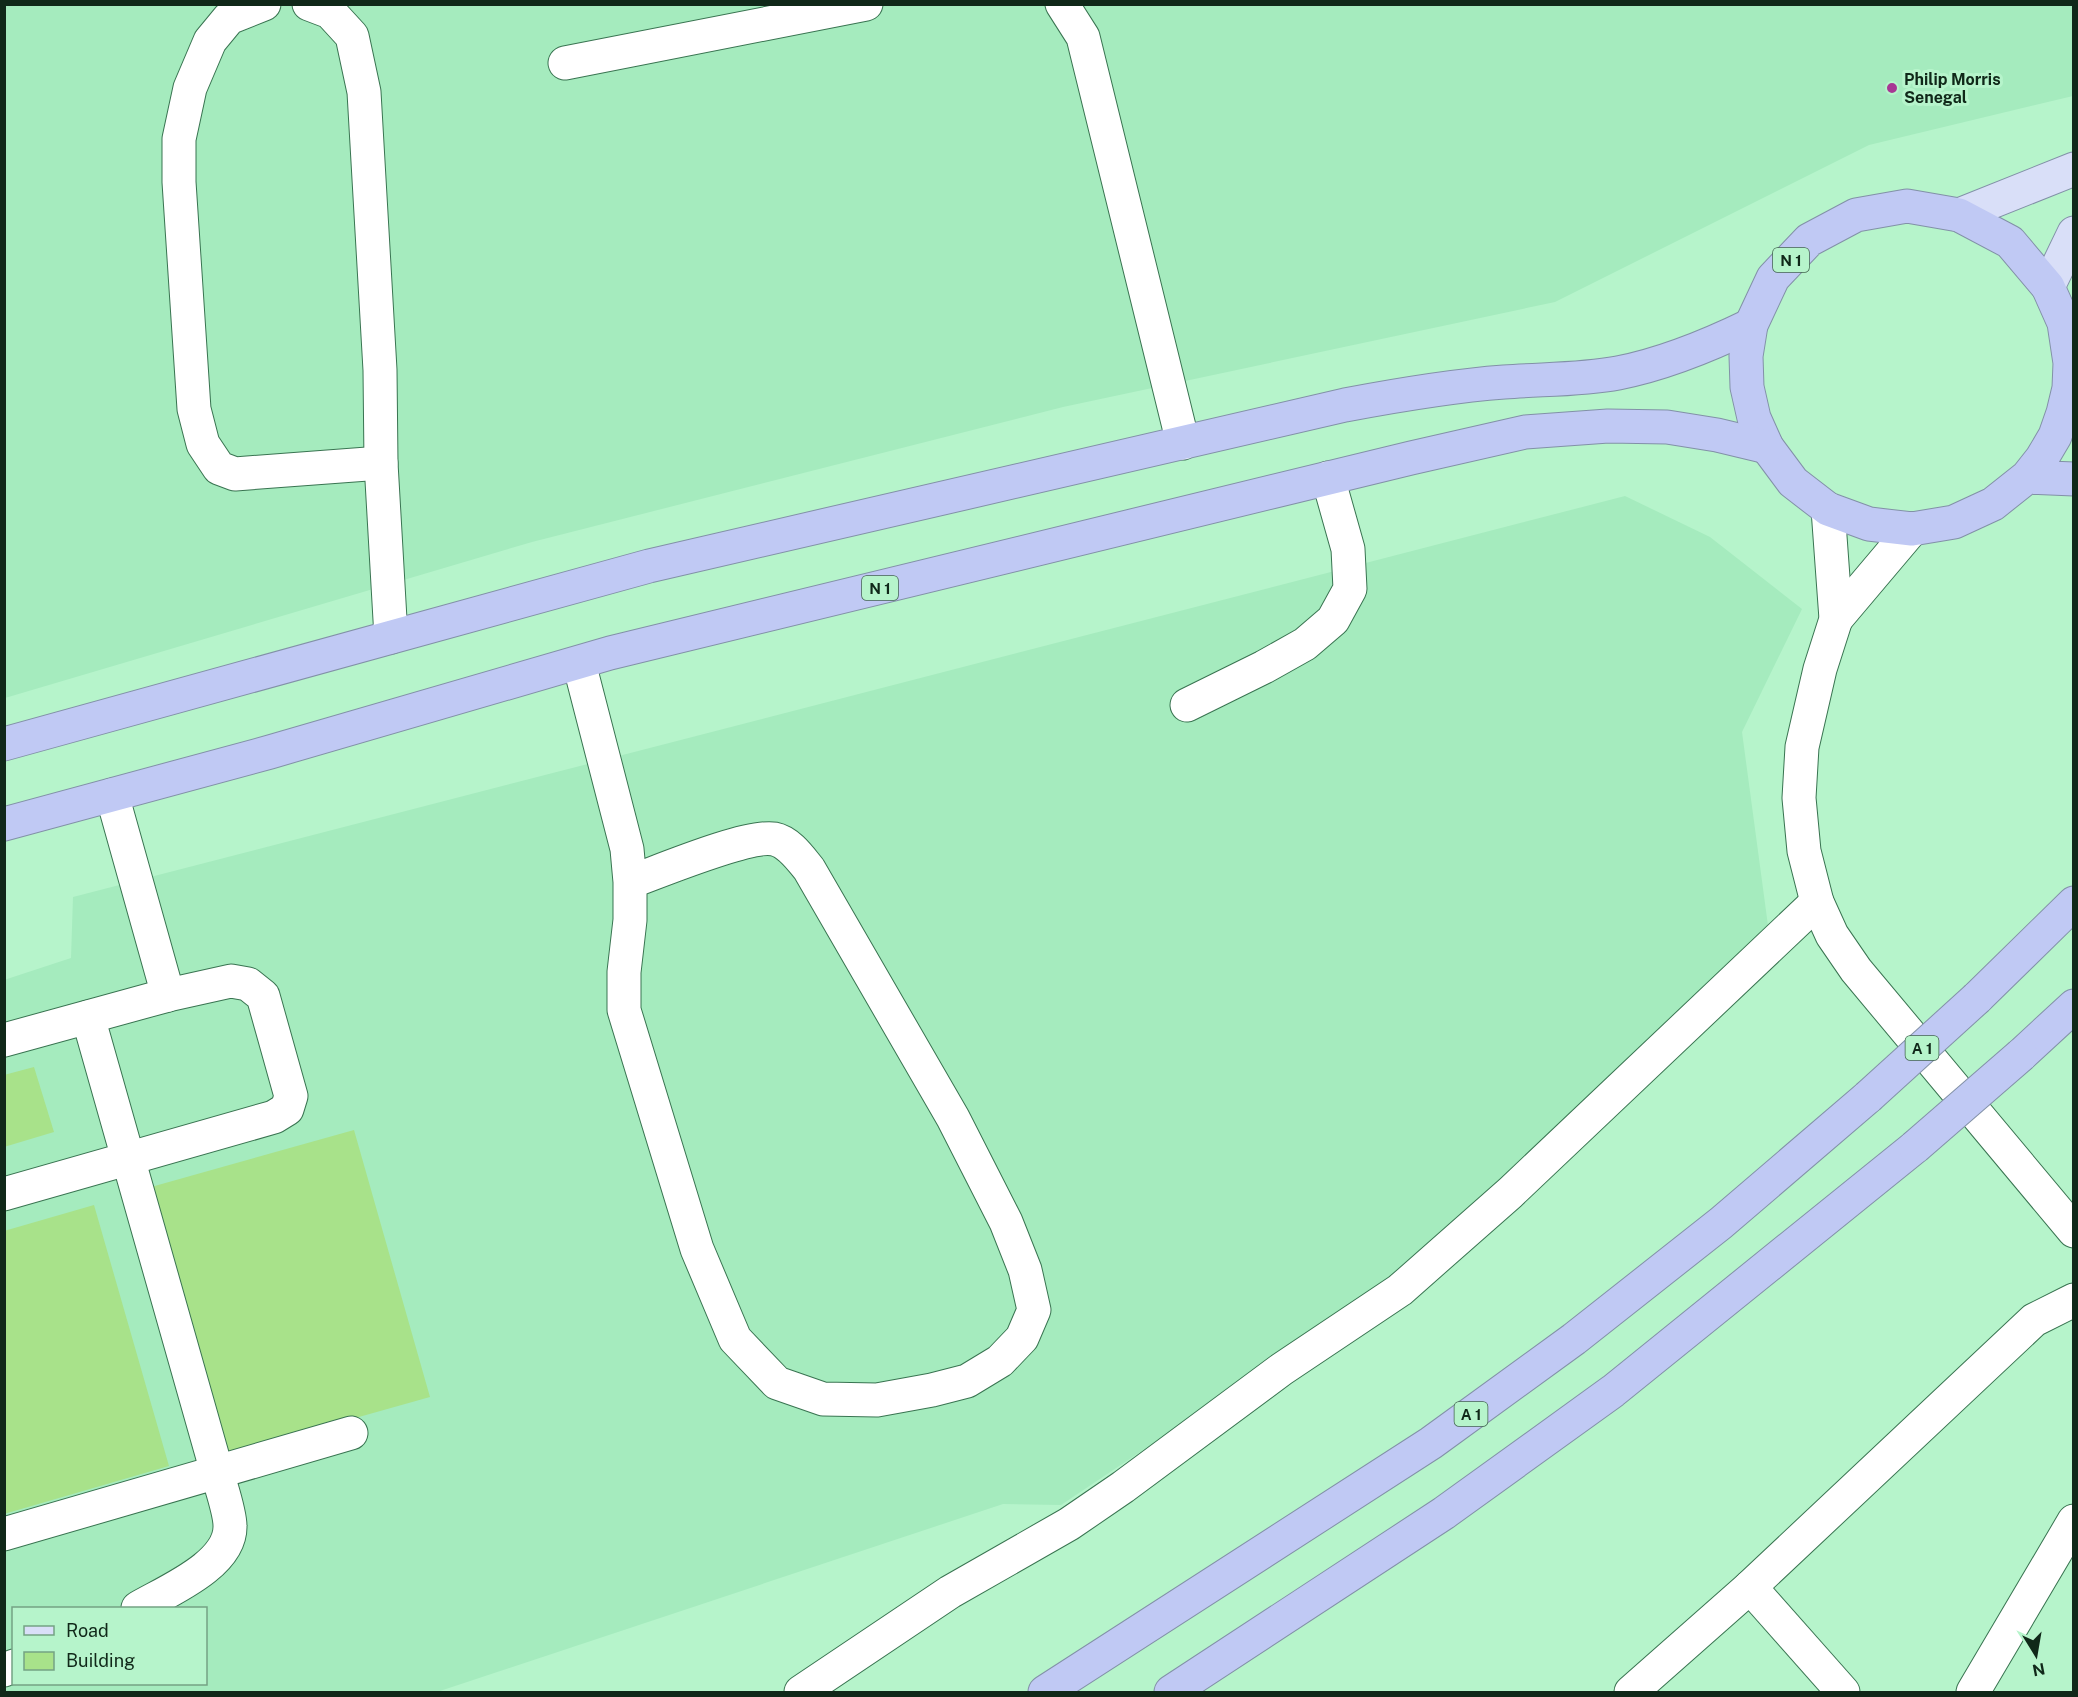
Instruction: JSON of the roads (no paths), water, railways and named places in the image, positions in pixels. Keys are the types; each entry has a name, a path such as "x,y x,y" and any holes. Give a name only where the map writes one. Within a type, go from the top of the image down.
{"highway":[{"name":"N 1","path":"1907,206 1959,215 2010,242 2048,287 2064,323 2072,365 2063,413 2055,436 2042,458 2027,477 1994,504 1954,522 1912,529 1869,524 1828,509 1793,482 1767,447 1754,418 1747,387 1746,356 1752,325 1773,278 1809,240 1856,215 1907,206"},
{"path":"4,744 649,566 1345,405 1427,390 1617,373 1723,339 1752,325"},
{"name":"N 1","path":"4,824 259,755 579,663 1328,478 1525,432 1608,426 1667,427 1717,435 1767,447"},
{"path":"2027,477 2073,479"},
{"name":"A 1","path":"1045,1692 1431,1443 1574,1339 1721,1223 1868,1097 1977,998 2073,903"},
{"path":"1171,1692 1444,1513 1613,1391 1915,1147 2021,1055 2073,1006"}],"main road":[{"path":"1959,215 2073,169"},
{"path":"2048,287 2073,233"}],"street":[{"path":"264,4 229,18 210,41 190,88 179,138 179,182 194,409 203,444 219,468 235,474 381,464"},
{"path":"309,4 330,12 352,36 364,92 380,370 381,464 391,637"},
{"path":"565,63 866,4"},
{"path":"1062,4 1083,38 1183,443"},
{"path":"1187,705 1305,644 1333,620 1350,589 1348,549 1328,478"},
{"path":"1828,509 1836,620"},
{"path":"1912,529 1836,620 1820,669 1802,757 1800,808 1804,851 1817,902 1832,935 1856,970 2073,1231"},
{"path":"579,663 627,849 630,882 624,1010 659,1130 698,1249 735,1339 777,1383 823,1399 877,1400 932,1390 967,1381 1000,1361 1022,1338 1034,1310 1025,1270 1006,1222 953,1118 809,869 791,849 775,839 758,839 691,859 630,882"},
{"path":"112,795 168,995"},
{"path":"801,1692 950,1592 1069,1524 1123,1487 1282,1369 1400,1290 1510,1193 1817,902"},
{"path":"4,1040 168,995 231,981 248,984 262,996 291,1096 287,1109 274,1117 4,1194"},
{"path":"88,1017 217,1472 230,1527 225,1549 208,1567 140,1607"},
{"path":"1631,1692 1750,1587 2034,1320 2073,1300"},
{"path":"4,1534 351,1433"},
{"path":"1973,1692 2073,1521"},
{"path":"1750,1587 1843,1692"}],"place":[{"name":"Philip Morris Senegal","path":"1892,88"}]}
